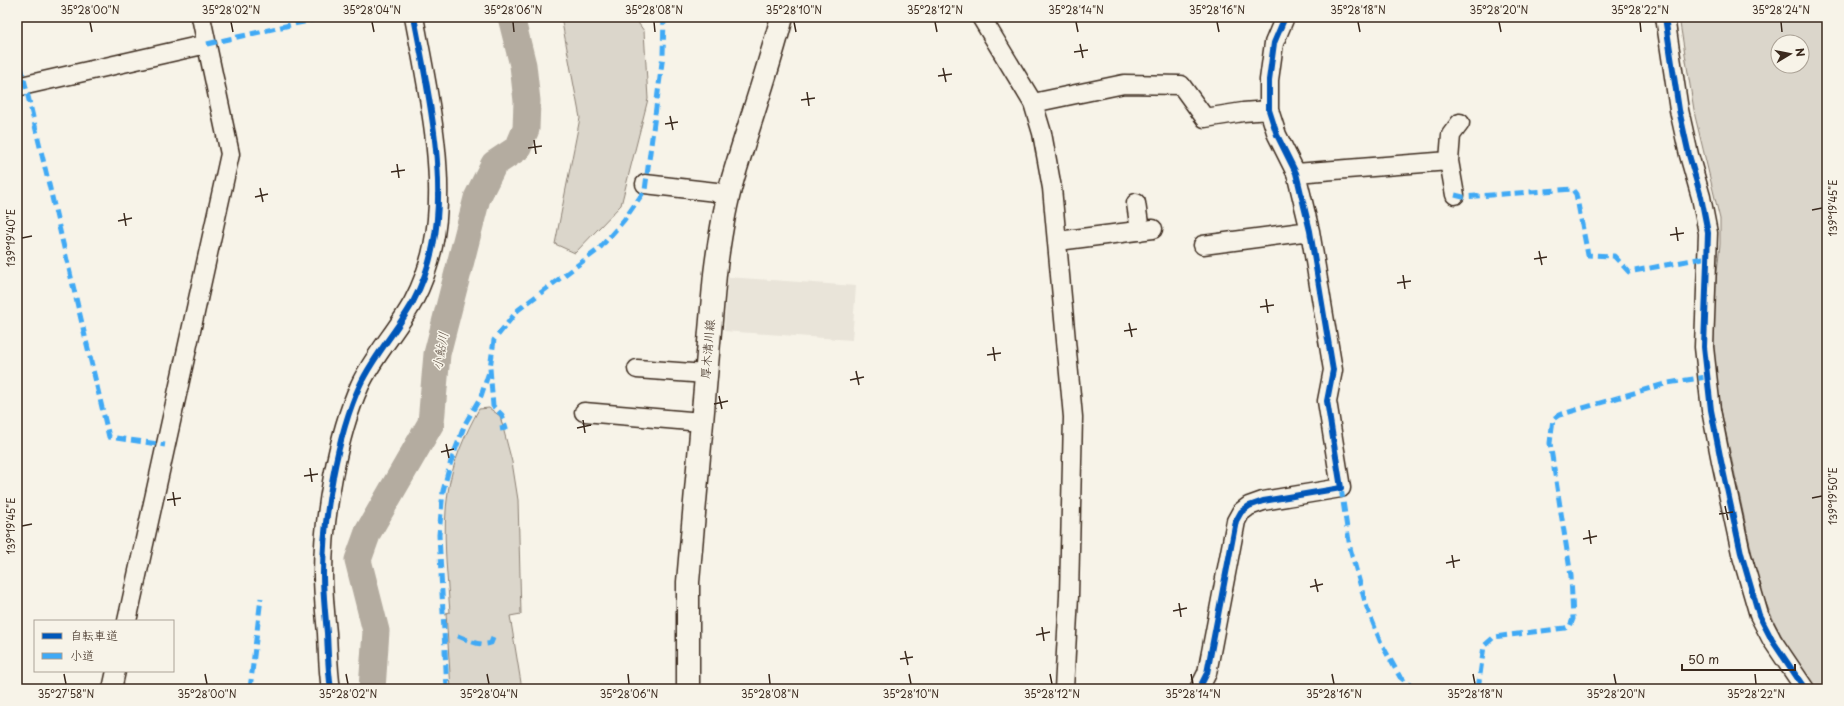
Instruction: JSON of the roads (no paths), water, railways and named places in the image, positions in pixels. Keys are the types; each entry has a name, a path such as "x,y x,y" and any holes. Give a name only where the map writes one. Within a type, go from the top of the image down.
{"main road":[{"name":"厚木清川線","path":"688,689 688,582 715,274 720,234 733,178 770,65 782,17"}],"street":[{"path":"127,620 230,154 200,17"},
{"path":"331,689 323,573 328,514 341,440 360,386 374,360 413,303 424,277 433,246 438,212 431,107 414,17"},
{"path":"981,17 1033,102 1042,133 1051,180 1058,241 1073,417 1069,596 1064,689"},
{"path":"1199,689 1207,673 1236,521 1241,512 1249,506 1263,501 1341,488 1327,401 1334,370 1310,231 1296,173 1277,135 1269,110 1269,80 1274,43 1285,17"},
{"path":"1665,17 1679,110 1689,155 1701,197 1707,228 1708,257 1704,308 1704,347 1711,410 1721,461 1741,553 1759,615 1775,645 1805,689"},
{"path":"17,87 207,44"},
{"path":"1033,102 1124,84 1181,85 1205,118 1243,112 1269,110"},
{"path":"1455,195 1449,161 1451,135 1460,123"},
{"path":"1296,173 1449,161"},
{"path":"645,184 716,192 728,201"},
{"path":"1058,241 1146,230 1136,203"},
{"path":"1203,245 1310,231"},
{"path":"637,369 706,374"},
{"path":"584,412 702,422"},
{"path":"112,689 116,672"}],"waterway":[{"name":"小鮎川","path":"372,689 376,631 358,560 368,532 431,423 437,354 477,198 494,164 518,148 526,129 527,101 523,65 511,17"}]}
